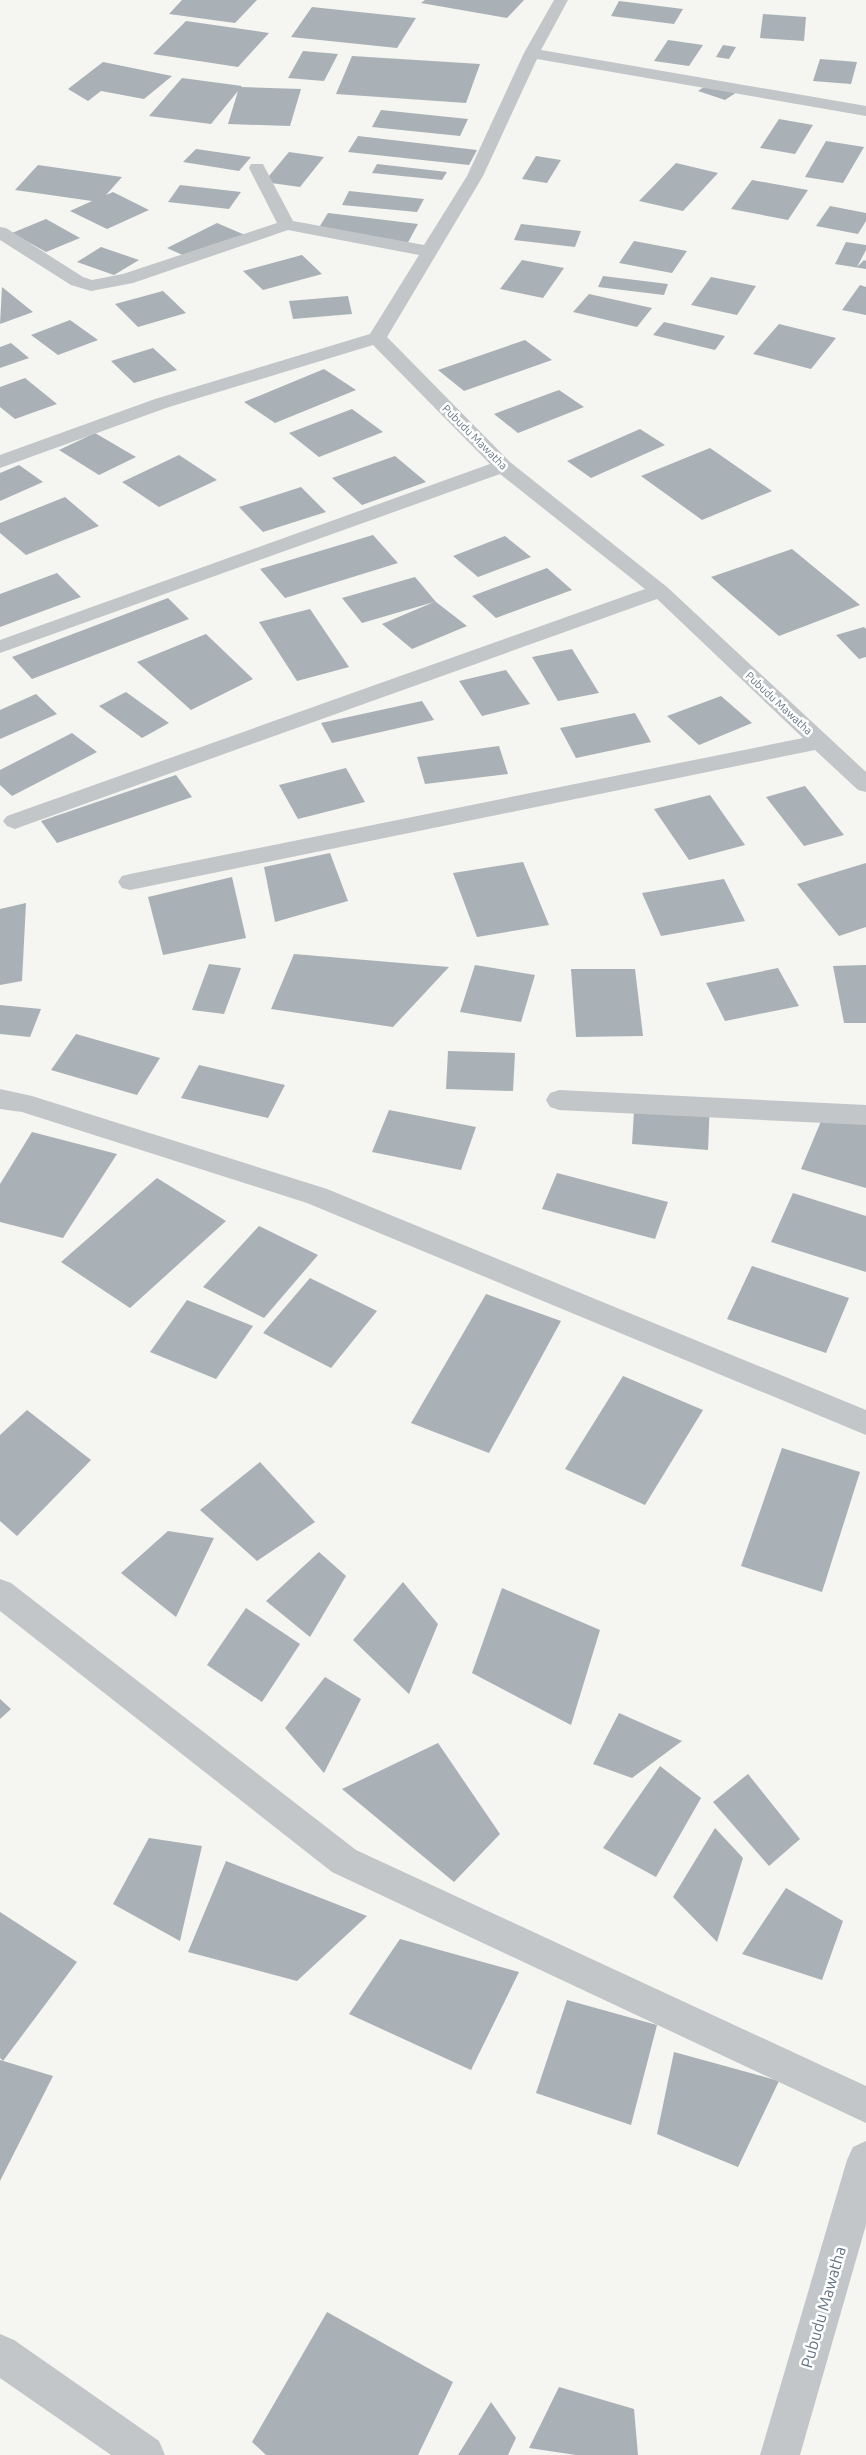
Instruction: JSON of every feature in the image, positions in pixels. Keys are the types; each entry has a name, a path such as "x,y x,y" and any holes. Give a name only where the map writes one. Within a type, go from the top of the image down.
{"street":[{"path":"0,462 162,403 376,338 474,176 532,53 561,0"},
{"path":"532,53 866,111"},
{"path":"257,168 287,225"},
{"path":"0,232 77,280 91,286 127,279 287,225 427,251"},
{"name":"Pubudu Mawatha","path":"376,338 504,466 660,591 866,785"},
{"path":"0,647 504,466"},
{"path":"15,821 660,591"},
{"path":"130,882 820,742"},
{"path":"0,1099 23,1103 317,1196 866,1423"},
{"path":"559,1100 866,1115"},
{"path":"0,1593 344,1861 866,2105"},
{"name":"Pubudu Mawatha","path":"780,2455 866,2160"},
{"path":"0,2354 145,2455"}],"building":[{"path":"182,0 257,0 235,23 169,14"},
{"path":"425,0 524,0 507,18 421,3"},
{"path":"619,1 683,9 674,24 611,16"},
{"path":"312,7 416,18 397,48 291,37"},
{"path":"763,14 806,17 804,41 760,38"},
{"path":"186,21 269,33 238,67 153,54"},
{"path":"668,40 703,45 689,66 654,61"},
{"path":"723,45 736,47 729,59 716,57"},
{"path":"303,51 338,54 324,81 288,78"},
{"path":"352,56 480,64 466,103 336,94"},
{"path":"820,59 857,62 851,84 813,81"},
{"path":"103,62 172,76 144,99 101,91 88,101 68,89"},
{"path":"182,78 241,87 301,89 290,126 228,124 238,91 211,124 149,116"},
{"path":"710,83 737,92 725,100 698,91"},
{"path":"381,110 468,119 460,136 372,127"},
{"path":"779,119 813,125 795,154 760,148"},
{"path":"358,136 477,150 469,165 348,152"},
{"path":"826,141 864,147 843,183 805,177"},
{"path":"196,149 251,157 239,171 183,162"},
{"path":"289,152 324,157 300,187 264,182"},
{"path":"536,156 561,160 547,183 522,179"},
{"path":"676,163 718,173 683,211 639,201"},
{"path":"377,164 447,172 442,180 372,173"},
{"path":"38,165 122,177 106,195 113,192 149,210 107,229 70,211 92,201 15,190"},
{"path":"752,180 808,190 788,220 731,209"},
{"path":"180,185 241,192 229,209 168,202"},
{"path":"349,191 424,199 417,212 342,205"},
{"path":"830,206 866,213 866,221 858,234 816,226"},
{"path":"328,213 418,224 406,246 315,234"},
{"path":"46,219 80,238 46,252 12,233"},
{"path":"217,223 245,235 196,261 167,248"},
{"path":"521,224 581,231 575,247 514,240"},
{"path":"634,241 687,251 672,273 619,263"},
{"path":"846,242 866,245 866,250 857,267 864,260 866,261 866,269 835,264"},
{"path":"101,247 139,260 114,275 77,262"},
{"path":"302,255 322,274 263,290 243,271"},
{"path":"522,260 564,268 543,298 500,289"},
{"path":"603,276 668,284 664,295 598,287"},
{"path":"711,277 756,286 737,315 691,305"},
{"path":"860,285 866,287 866,315 842,310"},
{"path":"2,287 33,312 0,324"},
{"path":"163,291 186,313 138,327 115,304"},
{"path":"589,294 652,308 637,327 573,312"},
{"path":"348,296 352,314 293,319 289,301"},
{"path":"70,320 98,340 58,355 31,335"},
{"path":"664,322 725,336 715,350 653,335"},
{"path":"779,324 836,338 811,369 753,354"},
{"path":"525,340 552,360 464,391 438,370"},
{"path":"11,343 29,358 0,368 0,347"},
{"path":"153,348 177,370 134,383 111,361"},
{"path":"324,369 356,390 275,423 244,402"},
{"path":"25,378 57,404 15,419 0,407 0,387"},
{"path":"559,390 584,407 518,433 494,414"},
{"path":"352,409 383,432 319,457 289,433"},
{"path":"640,429 665,445 591,478 567,461"},
{"path":"95,433 136,457 99,475 59,450"},
{"path":"710,448 772,491 702,520 641,476"},
{"path":"179,455 217,480 159,507 122,482"},
{"path":"395,456 426,482 362,505 332,478"},
{"path":"19,465 43,482 0,501 0,473"},
{"path":"301,487 326,512 263,532 239,507"},
{"path":"65,497 99,526 26,555 0,533 0,523"},
{"path":"373,535 398,563 285,598 260,569"},
{"path":"505,536 531,557 478,577 453,556"},
{"path":"792,549 860,605 779,636 711,577"},
{"path":"547,568 572,590 496,618 472,596"},
{"path":"57,573 81,597 0,627 0,594"},
{"path":"415,577 436,602 467,626 412,649 382,624 434,602 362,623 342,598"},
{"path":"168,598 189,619 32,679 12,657"},
{"path":"310,609 349,667 297,681 259,622"},
{"path":"864,627 866,629 866,657 859,659 836,635"},
{"path":"206,634 253,679 191,710 137,662"},
{"path":"572,649 599,693 558,701 532,657"},
{"path":"506,670 530,704 482,716 459,681"},
{"path":"126,692 169,723 142,738 99,706"},
{"path":"36,694 57,714 0,739 0,710"},
{"path":"721,696 752,723 699,745 667,716"},
{"path":"422,701 434,720 332,743 321,723"},
{"path":"635,713 651,742 576,758 560,728"},
{"path":"72,733 97,752 12,796 0,785 0,770"},
{"path":"499,746 508,774 425,784 417,757"},
{"path":"346,768 365,802 298,819 279,785"},
{"path":"176,775 192,797 57,843 41,821"},
{"path":"805,786 844,835 804,846 766,797"},
{"path":"710,795 745,845 689,860 654,809"},
{"path":"330,853 348,901 275,922 264,867"},
{"path":"523,862 549,925 477,937 453,873"},
{"path":"866,863 866,927 839,936 797,884"},
{"path":"232,877 246,938 163,955 148,897"},
{"path":"724,879 745,921 661,936 642,893"},
{"path":"26,903 22,981 0,985 0,909"},
{"path":"294,954 449,967 393,1027 271,1009"},
{"path":"209,964 241,968 224,1014 192,1010"},
{"path":"475,965 535,975 521,1022 460,1012"},
{"path":"866,965 866,1023 844,1023 833,966"},
{"path":"778,968 799,1006 725,1021 706,983"},
{"path":"571,969 635,969 643,1036 576,1037"},
{"path":"0,1005 41,1009 30,1037 0,1034"},
{"path":"76,1034 160,1058 137,1095 51,1070"},
{"path":"448,1051 515,1053 513,1091 446,1089"},
{"path":"199,1065 285,1085 268,1118 181,1098"},
{"path":"635,1095 710,1102 708,1150 632,1144"},
{"path":"827,1107 866,1119 866,1188 801,1169"},
{"path":"389,1110 476,1127 461,1170 372,1152"},
{"path":"32,1132 117,1154 63,1238 0,1222 0,1184"},
{"path":"557,1173 668,1202 655,1239 542,1209"},
{"path":"157,1178 226,1221 130,1308 61,1262"},
{"path":"793,1193 866,1216 866,1272 771,1242"},
{"path":"259,1226 318,1255 264,1318 203,1287"},
{"path":"752,1266 849,1298 826,1353 727,1319"},
{"path":"310,1278 377,1311 331,1368 263,1333"},
{"path":"486,1294 561,1321 489,1453 411,1423"},
{"path":"187,1300 253,1326 216,1379 150,1352"},
{"path":"623,1376 703,1410 645,1505 565,1469"},
{"path":"27,1410 91,1460 17,1536 0,1521 0,1435"},
{"path":"782,1448 860,1472 822,1592 741,1566"},
{"path":"260,1462 315,1522 257,1561 200,1510"},
{"path":"168,1531 214,1538 176,1617 121,1573"},
{"path":"319,1552 346,1576 310,1637 266,1601"},
{"path":"403,1582 438,1624 409,1694 353,1640"},
{"path":"502,1588 600,1630 571,1725 472,1673"},
{"path":"246,1608 300,1644 262,1702 207,1665"},
{"path":"325,1677 361,1699 324,1773 285,1728"},
{"path":"0,1699 11,1709 0,1719"},
{"path":"619,1713 682,1741 632,1778 593,1764"},
{"path":"438,1743 500,1834 454,1882 342,1789"},
{"path":"660,1766 701,1798 656,1877 603,1848"},
{"path":"748,1774 800,1839 769,1866 713,1802"},
{"path":"715,1828 743,1858 717,1942 673,1897"},
{"path":"149,1838 202,1846 180,1941 113,1904"},
{"path":"226,1861 367,1916 297,1981 188,1952"},
{"path":"786,1888 843,1921 822,1980 742,1954"},
{"path":"0,1912 77,1962 3,2061 0,2058"},
{"path":"400,1939 519,1972 471,2070 349,2014"},
{"path":"567,2000 657,2025 631,2125 536,2093"},
{"path":"674,2052 779,2081 738,2167 657,2134"},
{"path":"0,2060 53,2076 0,2181"},
{"path":"327,2312 453,2382 418,2455 266,2455 252,2442"},
{"path":"559,2387 634,2409 638,2455 576,2455 529,2448"},
{"path":"491,2402 516,2438 508,2455 458,2455"}]}
